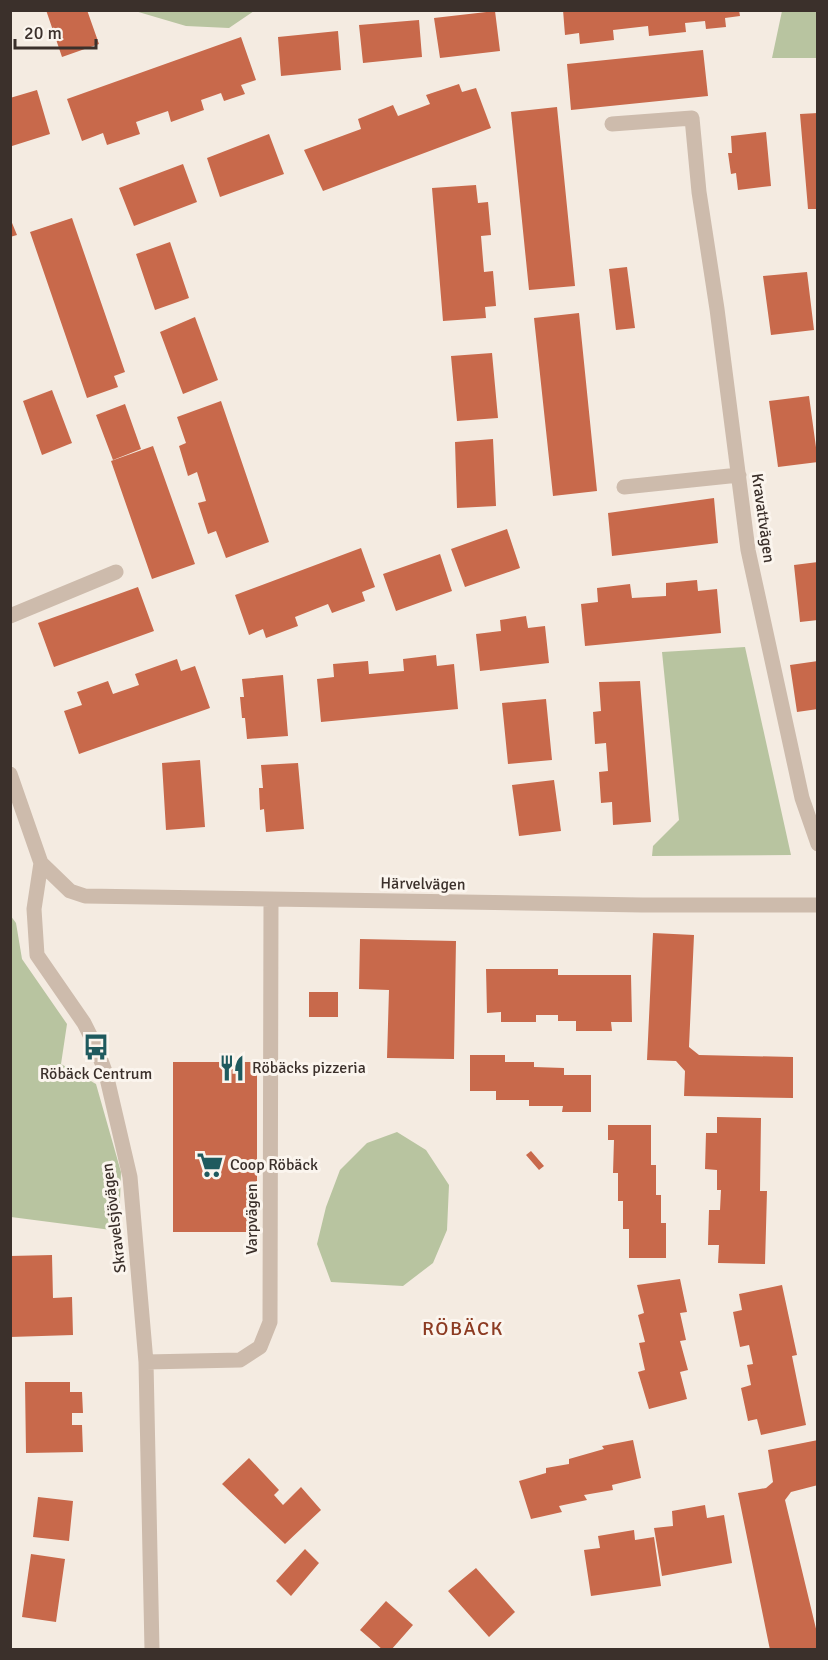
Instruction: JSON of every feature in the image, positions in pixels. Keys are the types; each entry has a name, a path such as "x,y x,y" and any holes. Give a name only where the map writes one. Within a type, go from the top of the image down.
{"street":[{"name":"Kravattvägen","path":"612,124 692,118 699,192 717,309 748,550 802,798 818,844"},
{"path":"624,487 739,475"},
{"path":"10,616 116,572"},
{"name":"Skravelsjövägen","path":"10,774 41,863 34,909 37,955 84,1023 106,1074 130,1177 146,1362 152,1650"},
{"name":"Härvelvägen","path":"41,863 70,891 85,896 642,905 818,905"},
{"name":"Varpvägen","path":"146,1362 240,1360 260,1347 270,1322 271,900"}],"green space":[{"path":"135,11 254,11 229,28 186,26"},
{"path":"782,11 817,11 817,58 772,58"},
{"path":"745,647 791,855 652,856 653,846 679,820 662,652"},
{"path":"10,915 16,923 22,959 67,1024 61,1064 96,1084 121,1172 119,1231 11,1217"},
{"path":"397,1132 426,1150 449,1185 447,1230 433,1263 403,1286 331,1282 317,1244 326,1207 340,1170 367,1143"}],"building":[{"path":"46,10 87,10 99,44 62,57"},
{"path":"563,10 739,10 740,16 725,18 726,27 706,29 705,21 685,23 686,32 649,36 648,26 613,30 614,40 580,44 579,33 565,35"},
{"path":"495,11 500,51 440,58 434,18"},
{"path":"419,20 422,57 363,63 359,25"},
{"path":"338,31 341,70 281,76 278,37"},
{"path":"241,37 256,80 241,85 245,94 224,101 221,93 201,100 204,110 171,122 168,111 136,122 140,134 107,145 103,133 82,141 67,99"},
{"path":"703,50 708,96 571,110 567,64"},
{"path":"459,84 462,92 476,88 491,128 323,191 304,150 361,129 358,119 393,105 398,116 430,104 426,95"},
{"path":"37,90 50,134 12,146 10,98"},
{"path":"557,107 575,286 529,290 511,112"},
{"path":"818,113 818,209 808,209 800,114"},
{"path":"766,132 771,186 738,190 736,173 731,174 728,153 732,153 731,136"},
{"path":"269,134 284,174 220,197 207,158"},
{"path":"183,164 197,202 134,226 119,188"},
{"path":"476,185 478,203 488,202 491,235 481,236 484,272 493,271 496,306 485,307 486,318 443,321 432,188"},
{"path":"10,218 17,235 10,237"},
{"path":"72,218 125,372 114,376 118,387 87,398 30,232"},
{"path":"170,242 189,298 155,310 136,254"},
{"path":"627,267 635,328 616,330 609,269"},
{"path":"807,272 814,330 771,335 763,276"},
{"path":"579,313 597,491 553,496 534,318"},
{"path":"195,317 218,380 183,394 160,332"},
{"path":"492,353 498,418 457,421 451,356"},
{"path":"52,390 72,443 42,455 23,401"},
{"path":"809,396 818,462 778,467 769,401"},
{"path":"221,401 269,542 226,558 216,531 208,534 198,503 206,501 197,472 188,476 179,446 186,443 177,417"},
{"path":"125,404 141,449 113,460 96,415"},
{"path":"493,439 496,506 457,508 455,442"},
{"path":"153,446 195,564 152,579 111,461"},
{"path":"714,498 718,543 612,556 608,513"},
{"path":"507,529 520,568 465,587 451,549"},
{"path":"361,548 375,587 362,592 365,601 332,613 328,604 295,617 298,626 266,638 263,629 249,635 235,595"},
{"path":"440,554 452,591 396,611 383,574"},
{"path":"818,562 818,620 800,622 794,565"},
{"path":"697,580 698,591 717,589 721,633 585,646 581,604 598,602 597,588 630,584 632,598 666,596 666,583"},
{"path":"138,587 154,631 54,667 38,623"},
{"path":"526,616 528,628 545,626 549,663 480,671 476,634 501,631 500,620"},
{"path":"436,655 437,666 454,664 458,709 321,722 317,679 334,677 333,664 368,661 369,674 404,671 403,659"},
{"path":"177,659 181,671 195,666 210,708 79,754 64,711 82,705 77,692 108,681 113,694 139,685 135,674"},
{"path":"818,661 818,709 797,712 790,665"},
{"path":"283,675 288,736 247,739 240,697 244,697 242,679"},
{"path":"640,681 651,822 613,825 612,802 601,803 599,772 608,771 606,743 595,744 593,712 601,711 599,682"},
{"path":"546,699 552,760 508,764 502,703"},
{"path":"200,760 205,827 166,830 162,763"},
{"path":"298,763 304,829 266,832 264,809 260,810 259,788 263,788 261,765"},
{"path":"554,780 561,831 519,836 512,785"},
{"path":"653,933 694,935 689,1047 699,1055 793,1057 793,1098 684,1096 685,1071 676,1061 647,1060"},
{"path":"360,939 456,941 454,1059 387,1058 389,990 359,989"},
{"path":"486,969 558,969 558,975 631,975 632,1022 611,1022 612,1031 576,1031 576,1021 558,1021 558,1015 536,1015 536,1022 501,1022 501,1012 487,1013"},
{"path":"309,992 338,992 338,1017 309,1017"},
{"path":"470,1055 505,1055 505,1062 534,1062 534,1067 564,1068 564,1075 591,1075 591,1112 562,1112 563,1106 529,1106 529,1100 496,1100 496,1091 470,1091"},
{"path":"173,1062 257,1062 257,1232 173,1232"},
{"path":"717,1117 761,1118 760,1191 767,1191 765,1264 718,1263 719,1245 708,1245 709,1210 720,1210 721,1190 717,1190 717,1170 705,1169 706,1133 717,1133"},
{"path":"608,1125 651,1125 651,1165 656,1165 656,1195 661,1195 661,1223 666,1223 666,1258 629,1258 629,1229 623,1229 623,1201 618,1201 618,1173 613,1173 614,1140 608,1140"},
{"path":"531,1151 544,1166 539,1170 526,1155"},
{"path":"52,1255 53,1298 72,1297 73,1335 10,1337 10,1256"},
{"path":"680,1279 687,1312 680,1313 686,1340 680,1341 688,1370 680,1372 687,1399 649,1409 638,1372 645,1370 639,1343 645,1342 638,1315 644,1313 637,1285"},
{"path":"782,1285 797,1355 792,1356 806,1425 761,1435 757,1419 748,1421 741,1388 751,1385 747,1365 753,1364 749,1345 740,1347 733,1312 742,1310 739,1294"},
{"path":"25,1382 70,1382 70,1392 82,1392 83,1413 72,1413 72,1425 82,1425 83,1452 26,1453"},
{"path":"633,1440 641,1478 612,1485 613,1490 584,1495 587,1500 559,1506 562,1512 531,1519 519,1481 546,1473 546,1468 569,1464 569,1459 604,1449 602,1446"},
{"path":"818,1440 818,1485 791,1492 785,1500 818,1637 818,1650 770,1650 738,1493 766,1488 773,1482 768,1450"},
{"path":"249,1458 279,1490 274,1495 283,1505 301,1487 321,1510 285,1544 222,1484"},
{"path":"38,1497 73,1501 69,1541 33,1537"},
{"path":"705,1505 707,1518 724,1515 732,1563 662,1576 654,1528 673,1526 672,1511"},
{"path":"634,1530 635,1540 654,1537 661,1586 591,1596 584,1550 600,1548 598,1536"},
{"path":"305,1549 319,1563 291,1596 276,1581"},
{"path":"31,1554 65,1559 56,1622 22,1617"},
{"path":"476,1568 515,1612 489,1637 448,1591"},
{"path":"386,1601 413,1625 391,1650 383,1650 360,1630"}],"place":[{"name":"Röbäck Centrum","path":"96,1047"},
{"name":"Röbäcks pizzeria","path":"232,1068"},
{"name":"Coop Röbäck","path":"210,1165"}],"district":[{"name":"RÖBÄCK","path":"463,1328"}]}
